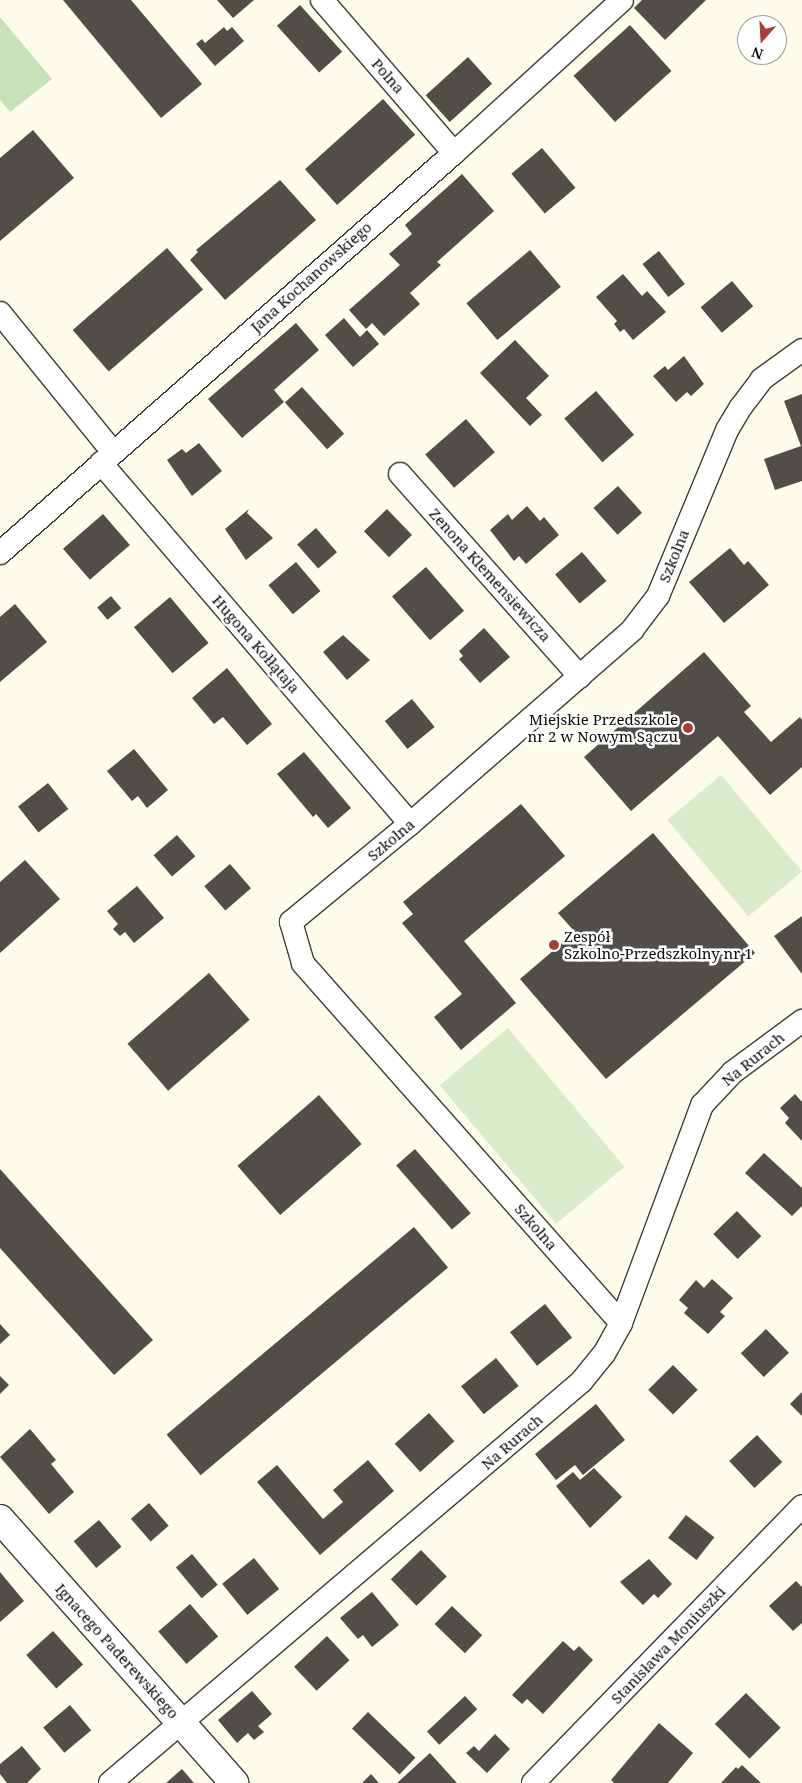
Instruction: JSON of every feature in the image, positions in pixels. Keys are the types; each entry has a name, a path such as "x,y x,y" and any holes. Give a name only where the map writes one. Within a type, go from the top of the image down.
{"street":[{"name":"Polna","path":"322,0 454,153"},
{"name":"Jana Kochanowskiego","path":"0,553 454,153 622,0"},
{"name":"Hugona Kołłątaja","path":"0,313 107,458 410,824"},
{"name":"Szkolna","path":"621,1323 299,955 290,922 297,914 410,824 632,630 658,596 728,430 741,407 762,379 802,350"},
{"name":"Zenona Klemensiewicza","path":"400,474 580,677"},
{"name":"Na Rurach","path":"110,1783 581,1382 604,1354 621,1323 702,1105 733,1072 802,1021"},
{"name":"Stanisława Moniuszki","path":"533,1783 802,1506"},
{"name":"Ignacego Paderewskiego","path":"0,1519 234,1783"}],"green space":[{"path":"0,17 52,79 10,112 0,100"},
{"path":"721,775 802,872 748,917 667,820"},
{"path":"508,1028 624,1167 556,1224 440,1085"}],"building":[{"path":"63,0 131,0 202,84 161,118"},
{"path":"217,0 254,0 233,18"},
{"path":"642,0 706,0 665,40 634,8"},
{"path":"300,5 342,52 319,73 277,26"},
{"path":"630,25 671,71 615,122 574,76"},
{"path":"224,27 227,31 232,27 244,41 215,66 196,44 202,39 205,43"},
{"path":"468,57 492,84 450,122 426,95"},
{"path":"383,99 415,135 337,205 305,169"},
{"path":"33,130 74,178 0,241 0,158"},
{"path":"542,148 575,188 545,214 511,174"},
{"path":"462,174 494,211 437,262 441,265 410,293 420,304 384,336 372,323 366,329 349,310 400,265 389,254 412,234 405,225"},
{"path":"280,180 316,220 225,300 190,260 198,252 196,250"},
{"path":"167,248 203,290 109,372 73,330"},
{"path":"530,250 561,287 497,340 466,303"},
{"path":"659,251 685,284 668,297 642,264"},
{"path":"623,274 642,296 647,291 666,312 633,340 624,329 620,332 614,324 617,321 596,297"},
{"path":"732,281 753,306 722,333 701,307"},
{"path":"344,318 360,337 367,330 379,344 353,367 325,335"},
{"path":"296,323 319,350 274,390 284,402 242,438 208,399"},
{"path":"515,340 549,376 526,398 542,415 530,426 480,373"},
{"path":"684,356 704,384 691,396 687,392 676,402 653,376 665,366 668,370"},
{"path":"302,387 344,434 327,449 285,402"},
{"path":"596,391 634,435 602,462 564,419"},
{"path":"802,394 802,481 775,490 764,459 801,446 784,401"},
{"path":"466,419 495,452 454,488 425,454"},
{"path":"199,443 222,471 192,496 167,460 182,449 186,453"},
{"path":"618,486 642,513 618,535 593,508"},
{"path":"527,506 540,521 544,517 559,535 526,564 519,556 514,561 490,530 508,514 512,520"},
{"path":"249,509 247,513 273,538 246,560 225,529"},
{"path":"387,509 412,535 389,557 364,531"},
{"path":"103,514 130,545 90,580 63,549"},
{"path":"316,528 337,552 318,569 297,544"},
{"path":"730,548 744,565 748,561 769,585 724,623 689,582"},
{"path":"582,552 606,581 580,604 555,574"},
{"path":"296,562 320,591 293,614 268,585"},
{"path":"426,567 464,611 430,640 392,597"},
{"path":"111,596 121,608 107,620 97,608"},
{"path":"170,597 209,643 173,673 134,627"},
{"path":"15,604 47,642 0,682 0,617"},
{"path":"484,628 510,657 480,683 459,659 463,656 459,651"},
{"path":"343,635 370,660 347,680 323,652"},
{"name":"Miejskie Przedszkole nr 2 w Nowym Sączu","path":"704,652 751,706 744,712 771,742 800,717 802,720 802,767 770,795 718,736 631,811 584,757"},
{"path":"227,668 272,724 247,745 223,717 214,724 192,698"},
{"path":"412,699 435,727 407,749 385,721"},
{"path":"134,749 168,790 147,808 138,796 132,801 107,771"},
{"path":"304,752 351,808 328,828 316,814 313,817 277,774"},
{"path":"48,783 68,809 38,832 18,806"},
{"path":"521,804 565,856 464,941 516,1003 461,1050 434,1017 462,994 402,923 413,914 403,902"},
{"path":"653,833 755,953 606,1079 520,979 575,932 558,913"},
{"path":"177,835 195,856 172,876 154,855"},
{"path":"25,860 60,899 0,953 0,882"},
{"path":"230,864 251,888 225,910 204,886"},
{"path":"137,886 164,918 134,943 125,932 120,936 113,929 118,924 107,911"},
{"path":"802,916 802,974 774,936"},
{"path":"209,973 250,1020 168,1091 127,1044"},
{"path":"795,1094 802,1102 802,1141 785,1123 789,1118 780,1108"},
{"path":"319,1095 362,1144 280,1215 237,1166"},
{"path":"415,1149 471,1213 452,1230 396,1165"},
{"path":"764,1153 802,1188 802,1206 792,1216 745,1173"},
{"path":"0,1169 153,1340 114,1375 0,1248"},
{"path":"737,1211 761,1236 738,1259 713,1234"},
{"path":"414,1227 448,1268 201,1475 167,1435"},
{"path":"712,1279 733,1298 720,1312 725,1316 708,1334 684,1313 688,1308 679,1300 696,1280 704,1288"},
{"path":"545,1304 572,1337 537,1366 510,1332"},
{"path":"0,1324 10,1335 0,1344"},
{"path":"766,1329 789,1353 764,1377 741,1353"},
{"path":"496,1358 519,1386 484,1414 461,1386"},
{"path":"673,1365 698,1390 673,1414 648,1390"},
{"path":"0,1376 9,1385 0,1394"},
{"path":"802,1392 802,1416 790,1404"},
{"path":"596,1404 625,1440 583,1475 575,1465 556,1480 535,1454"},
{"path":"429,1413 454,1441 420,1472 395,1444"},
{"path":"30,1429 56,1460 51,1464 74,1492 49,1514 0,1457"},
{"path":"757,1435 782,1462 754,1488 729,1461"},
{"path":"368,1460 394,1491 320,1555 257,1482 277,1465 323,1519 343,1502 333,1490"},
{"path":"594,1468 622,1497 590,1528 556,1486 573,1472 580,1480"},
{"path":"149,1503 169,1526 151,1541 131,1519"},
{"path":"686,1515 714,1537 697,1560 668,1538"},
{"path":"99,1520 121,1547 96,1568 74,1541"},
{"path":"421,1550 447,1577 416,1606 391,1579"},
{"path":"192,1554 218,1585 202,1598 176,1567"},
{"path":"254,1558 279,1589 247,1615 222,1584"},
{"path":"649,1559 672,1584 658,1598 654,1594 643,1605 620,1582"},
{"path":"0,1572 24,1601 0,1622"},
{"path":"796,1581 802,1587 802,1623 793,1631 769,1606"},
{"path":"372,1592 399,1625 372,1647 363,1635 358,1639 340,1618"},
{"path":"190,1604 218,1636 187,1664 158,1632"},
{"path":"452,1606 482,1635 465,1653 435,1624"},
{"path":"53,1631 83,1664 56,1689 26,1655"},
{"path":"327,1636 350,1660 317,1691 294,1667"},
{"path":"563,1641 574,1651 579,1646 593,1660 543,1714 527,1699 522,1704 512,1695"},
{"path":"252,1691 272,1714 258,1726 264,1732 254,1740 248,1733 237,1743 218,1720"},
{"path":"746,1693 781,1728 750,1759 715,1724"},
{"path":"465,1696 477,1709 439,1745 427,1731"},
{"path":"70,1705 91,1730 64,1753 43,1727"},
{"path":"368,1712 415,1758 399,1774 352,1729"},
{"path":"659,1723 693,1753 668,1783 614,1783 611,1780"},
{"path":"495,1734 510,1749 487,1773 466,1753 474,1746 479,1751"},
{"path":"22,1746 41,1769 27,1783 7,1783 0,1774 0,1764"},
{"path":"430,1753 457,1783 397,1783"},
{"path":"742,1765 761,1783 721,1783 736,1767 738,1769"},
{"path":"182,1769 194,1783 166,1783"},
{"path":"371,1774 379,1783 362,1783"}],"place":[{"name":"Miejskie Przedszkole nr 2 w Nowym Sączu","path":"688,728"},
{"name":"Zespół Szkolno-Przedszkolny nr 1","path":"554,945"}]}
